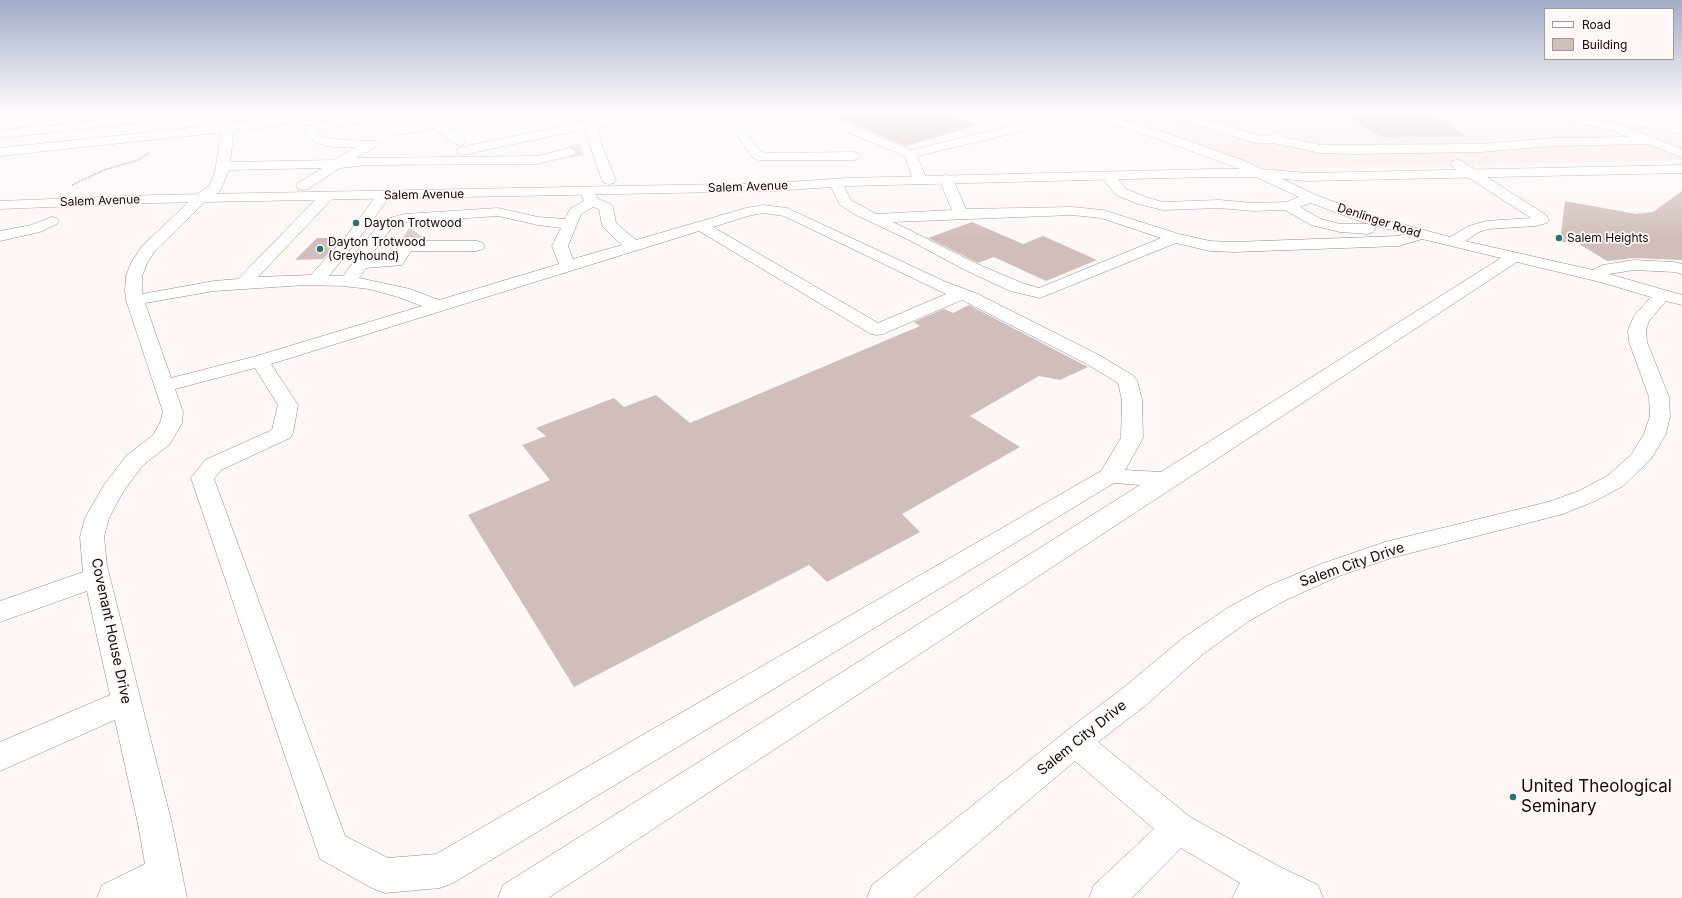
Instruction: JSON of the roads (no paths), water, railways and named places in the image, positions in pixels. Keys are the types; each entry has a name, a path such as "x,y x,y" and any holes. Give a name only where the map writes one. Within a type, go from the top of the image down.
{"main road":[{"path":"208,193 222,166 223,154"},
{"path":"303,186 354,154"},
{"path":"418,160 447,154"},
{"path":"222,166 337,164 367,161 418,160 537,160 562,154"},
{"path":"599,154 609,180"},
{"path":"756,154 763,157 854,156"},
{"path":"910,154 920,180"},
{"name":"Denlinger Road","path":"1209,154 1261,174 1311,198 1389,226 1597,276 1673,297"},
{"name":"Salem Avenue","path":"1261,174 1304,168 1682,160"},
{"path":"1452,242 1474,229 1486,225 1536,222 1542,220 1457,164"},
{"name":"Salem Avenue","path":"0,194 208,193 327,196 589,196 774,187 842,182 1107,175 1261,174 1307,177 1682,169"},
{"path":"1107,175 1121,192 1143,202 1163,206 1219,204 1253,207 1288,206 1311,198"},
{"path":"568,266 560,246 575,212 589,196 623,188 713,185 766,178"},
{"name":"Salem Avenue","path":"0,205 303,186 766,178 842,182"},
{"path":"946,180 961,214"},
{"path":"842,182 845,202 969,266 1016,287 1040,294 1175,238"},
{"name":"Covenant House Drive","path":"167,885 97,577 92,537 97,518 112,490 134,461 162,439 172,423 173,412 132,291 134,276 139,262 160,236 208,193"},
{"path":"316,280 352,238 384,195"},
{"path":"407,195 414,235"},
{"path":"244,283 327,196"},
{"path":"589,196 606,207 609,225 633,246"},
{"path":"1288,206 1316,222 1340,228 1370,229 1389,226"},
{"path":"164,386 260,361 633,246 746,212 763,209 787,212 940,286 972,298 1092,359 1127,380 1132,400 1132,438 1110,476 440,871 385,876 332,847 202,478 213,465 282,433 288,405 260,361"},
{"path":"875,218 961,214 1072,211 1088,212 1103,214 1175,238 1210,246 1234,247 1399,241 1420,234"},
{"path":"362,263 396,262 414,235 498,212 538,221 570,224"},
{"path":"347,282 362,263 364,254 388,223 404,218 414,235 477,246"},
{"path":"0,236 35,229 52,221"},
{"path":"701,226 877,330 961,294"},
{"path":"516,898 1516,256"},
{"path":"1597,276 1602,271 1609,268 1634,265 1674,267 1682,269"},
{"path":"135,300 181,291 244,283 316,280 369,284 404,293 439,306"},
{"name":"Salem City Drive","path":"885,898 1134,696 1193,646 1239,614 1277,593 1330,570 1385,551 1555,508 1587,496 1614,480 1640,459 1655,434 1660,416 1659,397 1638,342 1637,330 1640,320 1673,297"},
{"path":"1110,476 1166,480"},
{"path":"0,612 97,577"},
{"path":"0,758 126,701"},
{"path":"1076,742 1178,828 1258,888 1305,898"},
{"path":"1107,898 1178,828"},
{"path":"115,898 167,885"}],"tunnel":[{"path":"410,241 416,232"}],"place":[{"name":"Dayton Trotwood","path":"356,223"},
{"name":"Salem Heights","path":"1559,238"},
{"name":"Dayton Trotwood (Greyhound)","path":"320,249"},
{"name":"United Theological Seminary","path":"1513,797"}]}
